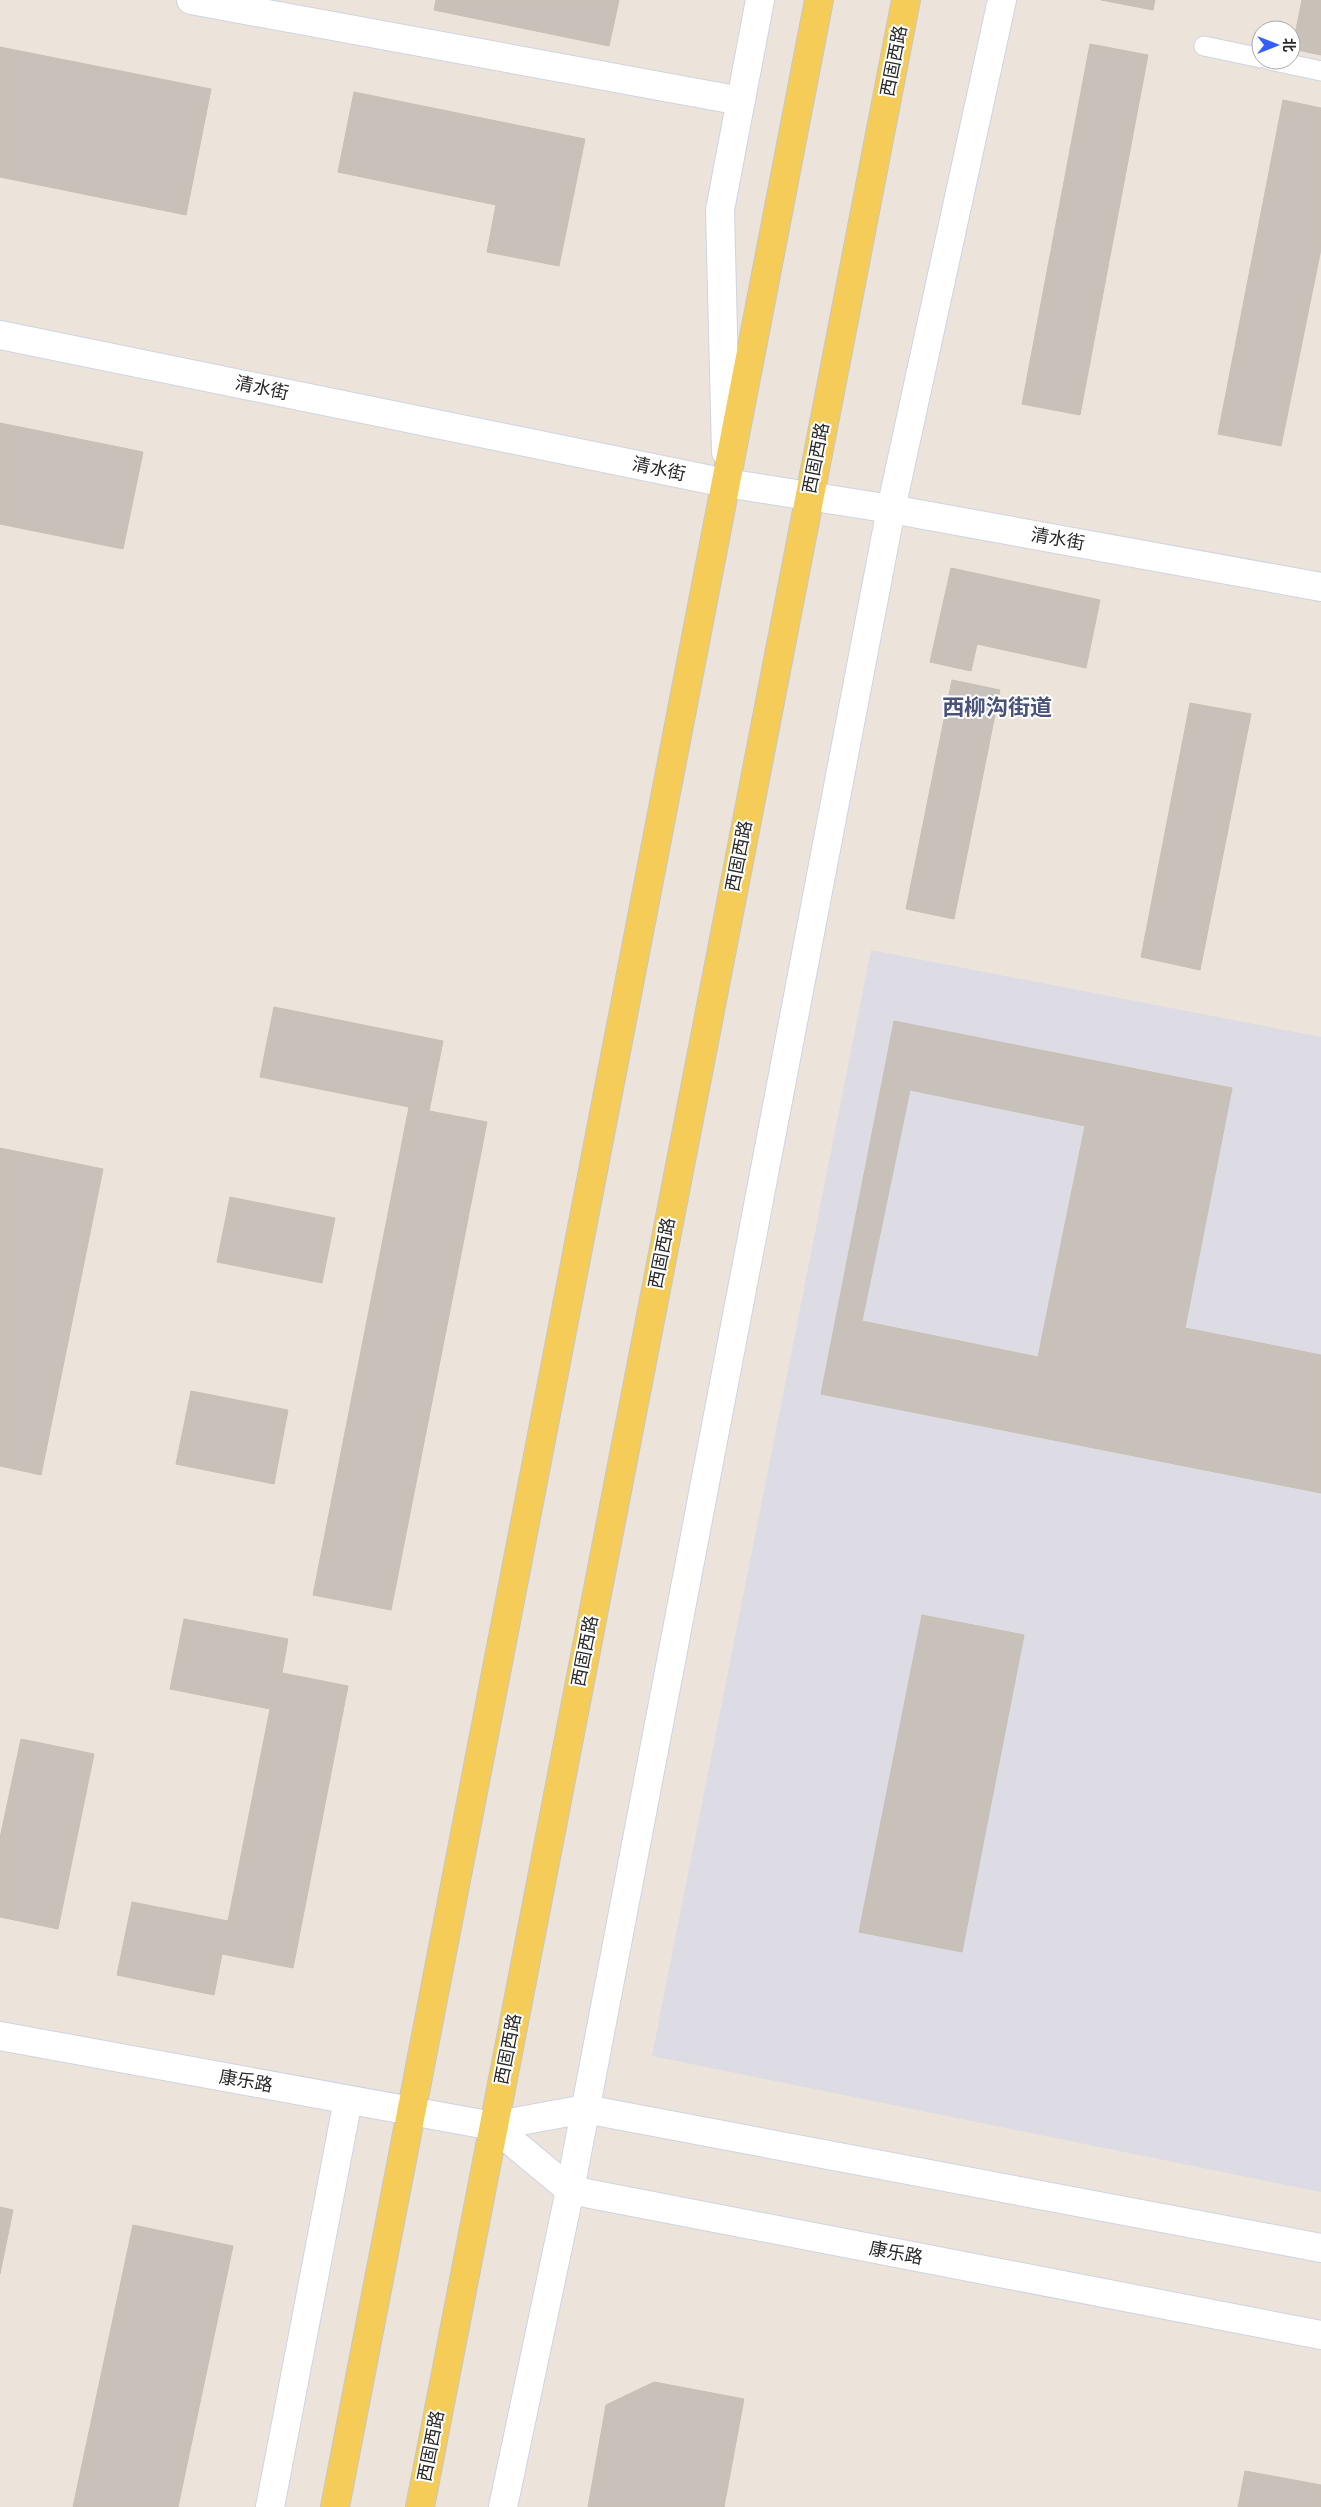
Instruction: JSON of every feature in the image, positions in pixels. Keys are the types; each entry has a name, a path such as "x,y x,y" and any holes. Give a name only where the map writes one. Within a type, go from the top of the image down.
{"main road":[{"path":"335,2507 819,0"},
{"name":"西固西路","path":"420,2507 906,0"}],"street":[{"path":"191,0 741,101"},
{"path":"726,483 720,210 760,0"},
{"path":"503,2507 570,2190 891,509 1002,0"},
{"name":"清水街","path":"0,335 726,483 891,509 1321,587"},
{"name":"康乐路","path":"0,2036 493,2126 585,2109 1321,2248"},
{"path":"270,2507 348,2100"},
{"name":"康乐路","path":"493,2126 570,2190 1321,2335"}],"lane":[{"path":"1204,46 1251,56"},
{"path":"1301,67 1321,71"}],"shaded area":[{"path":"871,950 1321,1037 1321,2192 652,2056"}],"building":[{"path":"436,0 619,0 609,46 434,10"},
{"path":"1101,0 1155,0 1153,10"},
{"path":"1302,0 1321,0 1321,55 1301,51 1301,20 1298,20"},
{"path":"1090,44 1148,55 1080,415 1022,404"},
{"path":"0,47 211,89 186,215 0,177"},
{"path":"354,92 585,139 559,266 487,252 496,205 338,172"},
{"path":"1283,100 1321,108 1321,249 1281,446 1218,434"},
{"path":"0,423 143,452 123,549 0,524"},
{"path":"951,568 1100,600 1086,668 977,644 971,671 930,662"},
{"path":"952,680 1000,690 954,919 906,909"},
{"path":"1190,703 1251,714 1200,970 1141,957"},
{"path":"274,1007 443,1041 429,1111 487,1122 391,1610 313,1595 409,1107 260,1077"},
{"path":"894,1021 1232,1088 1185,1328 1321,1355 1321,1493 821,1394","holes":["910,1090 1085,1126 1038,1357 862,1321"]},
{"path":"0,1148 103,1169 41,1475 0,1466"},
{"path":"230,1197 335,1218 322,1283 217,1262"},
{"path":"191,1391 288,1410 274,1484 176,1464"},
{"path":"922,1615 1024,1635 962,1952 859,1932"},
{"path":"184,1619 288,1639 282,1673 348,1686 293,1968 222,1954 214,1995 117,1975 132,1902 228,1921 270,1709 170,1689"},
{"path":"21,1739 94,1754 58,1929 0,1917 0,1838"},
{"path":"0,2207 13,2210 0,2274"},
{"path":"133,2225 233,2246 178,2507 73,2507"},
{"path":"654,2382 744,2399 724,2507 588,2507 606,2405"},
{"path":"1245,2471 1321,2485 1321,2507 1238,2507"}],"district":[{"name":"西柳沟街道","path":"997,707"}]}
